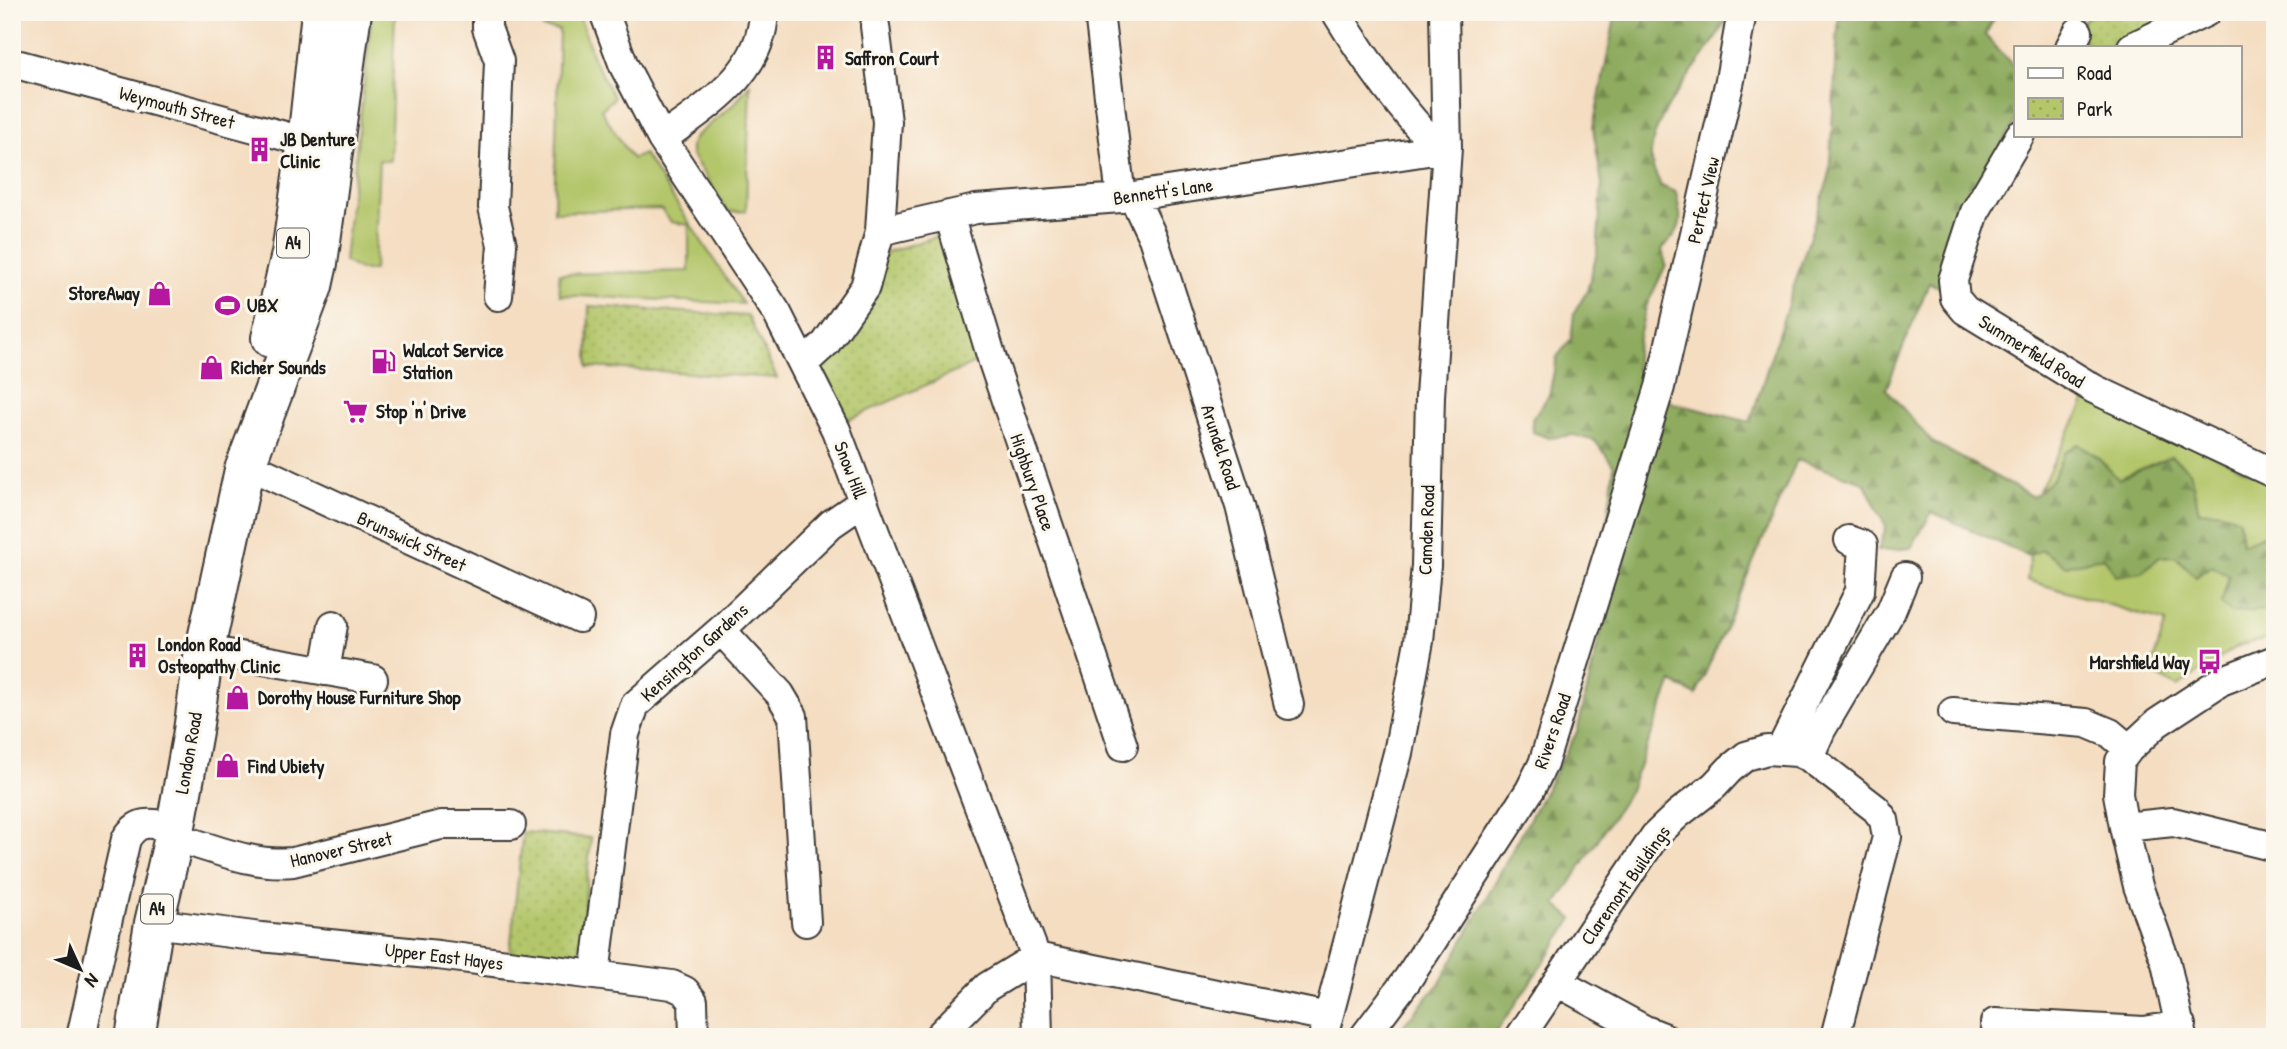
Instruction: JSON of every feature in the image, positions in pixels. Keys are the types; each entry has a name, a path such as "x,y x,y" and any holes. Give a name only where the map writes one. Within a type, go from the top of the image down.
{"highway":[{"name":"London Road","path":"321,12 321,144"},
{"name":"London Road","path":"135,1037 205,650 244,470 249,421 321,144 352,12"}],"street":[{"path":"487,12 487,27 499,61 493,207 502,245 498,296"},
{"name":"Snow Hill","path":"604,12 624,66 662,139 777,313 836,430 1036,957 1038,1037"},
{"path":"662,139 729,88 750,61 764,30 764,12"},
{"name":"Arundel Road","path":"1099,12 1127,197 1153,239 1240,506 1289,705"},
{"path":"1336,12 1354,42 1423,132 1443,149"},
{"name":"Camden Road","path":"1325,1027 1398,753 1419,641 1426,566 1430,396 1443,149 1444,12"},
{"name":"Perfect View","path":"1660,387 1730,80 1742,12"},
{"path":"2134,46 2206,12"},
{"path":"804,363 826,343 865,287 880,231 887,122 874,26"},
{"name":"Weymouth Street","path":"20,65 321,144"},
{"name":"Summerfield Road","path":"2019,136 1975,212 1953,280 1955,298 1965,310 2094,389 2275,474"},
{"name":"Bennett's Lane","path":"880,231 976,209 1127,197 1443,149"},
{"name":"Highbury Place","path":"948,215 993,362 1123,746"},
{"name":"Rivers Road","path":"1364,1037 1408,980 1530,790 1543,765 1660,387"},
{"name":"Brunswick Street","path":"244,470 265,473 579,618"},
{"name":"Kensington Gardens","path":"595,975 625,734 635,705 721,630 831,524 863,502"},
{"path":"1780,751 1860,591 1863,545 1849,540"},
{"path":"1835,1037 1887,837 1884,820 1877,809 1809,757 1821,730 1891,611 1905,577"},
{"path":"325,671 333,625"},
{"path":"721,630 780,694 793,716 806,922"},
{"path":"205,650 373,679"},
{"path":"2004,1028 2182,1031 2166,963 2138,886 2124,827 2118,794 2120,761 2157,723 2221,681 2275,660"},
{"path":"1953,712 2086,723 2110,733 2129,749"},
{"name":"Claremont Buildings","path":"1520,1037 1655,836 1746,755 1767,750 1797,751 1809,757"},
{"path":"2124,827 2173,822 2275,847"},
{"name":"Hanover Street","path":"81,1037 126,839 134,827 146,823 261,862 278,863 293,862 441,825 511,825"},
{"name":"Upper East Hayes","path":"154,923 672,985 685,991 693,1001 694,1037"},
{"path":"937,1037 987,987 1036,957 1325,1027"},
{"path":"1557,982 1663,1037"}],"green space":[{"path":"372,12 395,12 390,161 379,160 374,270 360,270 344,261"},
{"path":"543,12 578,12 594,60 614,98 601,110 632,159 644,154 743,304 560,295 559,274 689,271 689,225 671,222 661,209 554,212 559,30 543,28"},
{"path":"1616,12 1731,12 1671,101 1654,137 1651,155 1653,167 1661,186 1676,192 1680,224 1675,235 1662,249 1666,265 1646,307 1636,350 1636,368 1673,403 1750,422 1829,177 1839,12 1998,12 1985,35 2014,67 2014,123 1965,206 1945,290 1929,283 1886,389 1932,442 2033,497 2053,479 2064,453 2078,444 2099,458 2118,479 2171,456 2190,471 2199,512 2219,511 2239,519 2242,544 2275,530 2275,609 2232,613 2221,604 2229,576 2211,566 2196,577 2175,556 2160,557 2142,572 2116,576 2104,557 2066,566 2042,550 2028,556 1932,512 1911,548 1878,551 1886,527 1864,482 1797,460 1696,695 1672,682 1630,790 1556,905 1573,919 1493,1037 1393,1037 1440,983 1577,732 1608,602 1601,575 1614,466 1595,441 1574,435 1549,438 1533,432 1532,419 1549,395 1557,357 1571,339 1574,313 1587,291 1597,252 1602,184 1593,128"},
{"path":"2091,12 2178,12 2111,46 2086,46 2087,43 2075,33"},
{"path":"750,84 746,211 728,212 691,154 691,144 696,136 734,104"},
{"path":"941,235 982,360 846,421 820,365 887,252"},
{"path":"589,306 748,316 777,378 588,367"},
{"path":"2088,396 2275,484 2275,636 2238,646 2177,687 2150,671 2166,622 2027,580 2038,492"},
{"path":"523,832 591,838 580,951 574,960 509,960"}],"place":[{"name":"Saffron Court","path":"825,58"},
{"name":"JB Denture Clinic","path":"260,150"},
{"name":"StoreAway","path":"160,293"},
{"name":"UBX","path":"227,305"},
{"name":"Walcot Service Station","path":"383,361"},
{"name":"Richer Sounds","path":"211,367"},
{"name":"Stop 'n' Drive","path":"356,411"},
{"name":"London Road Osteopathy Clinic","path":"138,655"},
{"name":"Marshfield Way","path":"2210,662"},
{"name":"Dorothy House Furniture Shop","path":"238,697"},
{"name":"Find Ubiety","path":"228,766"}]}
